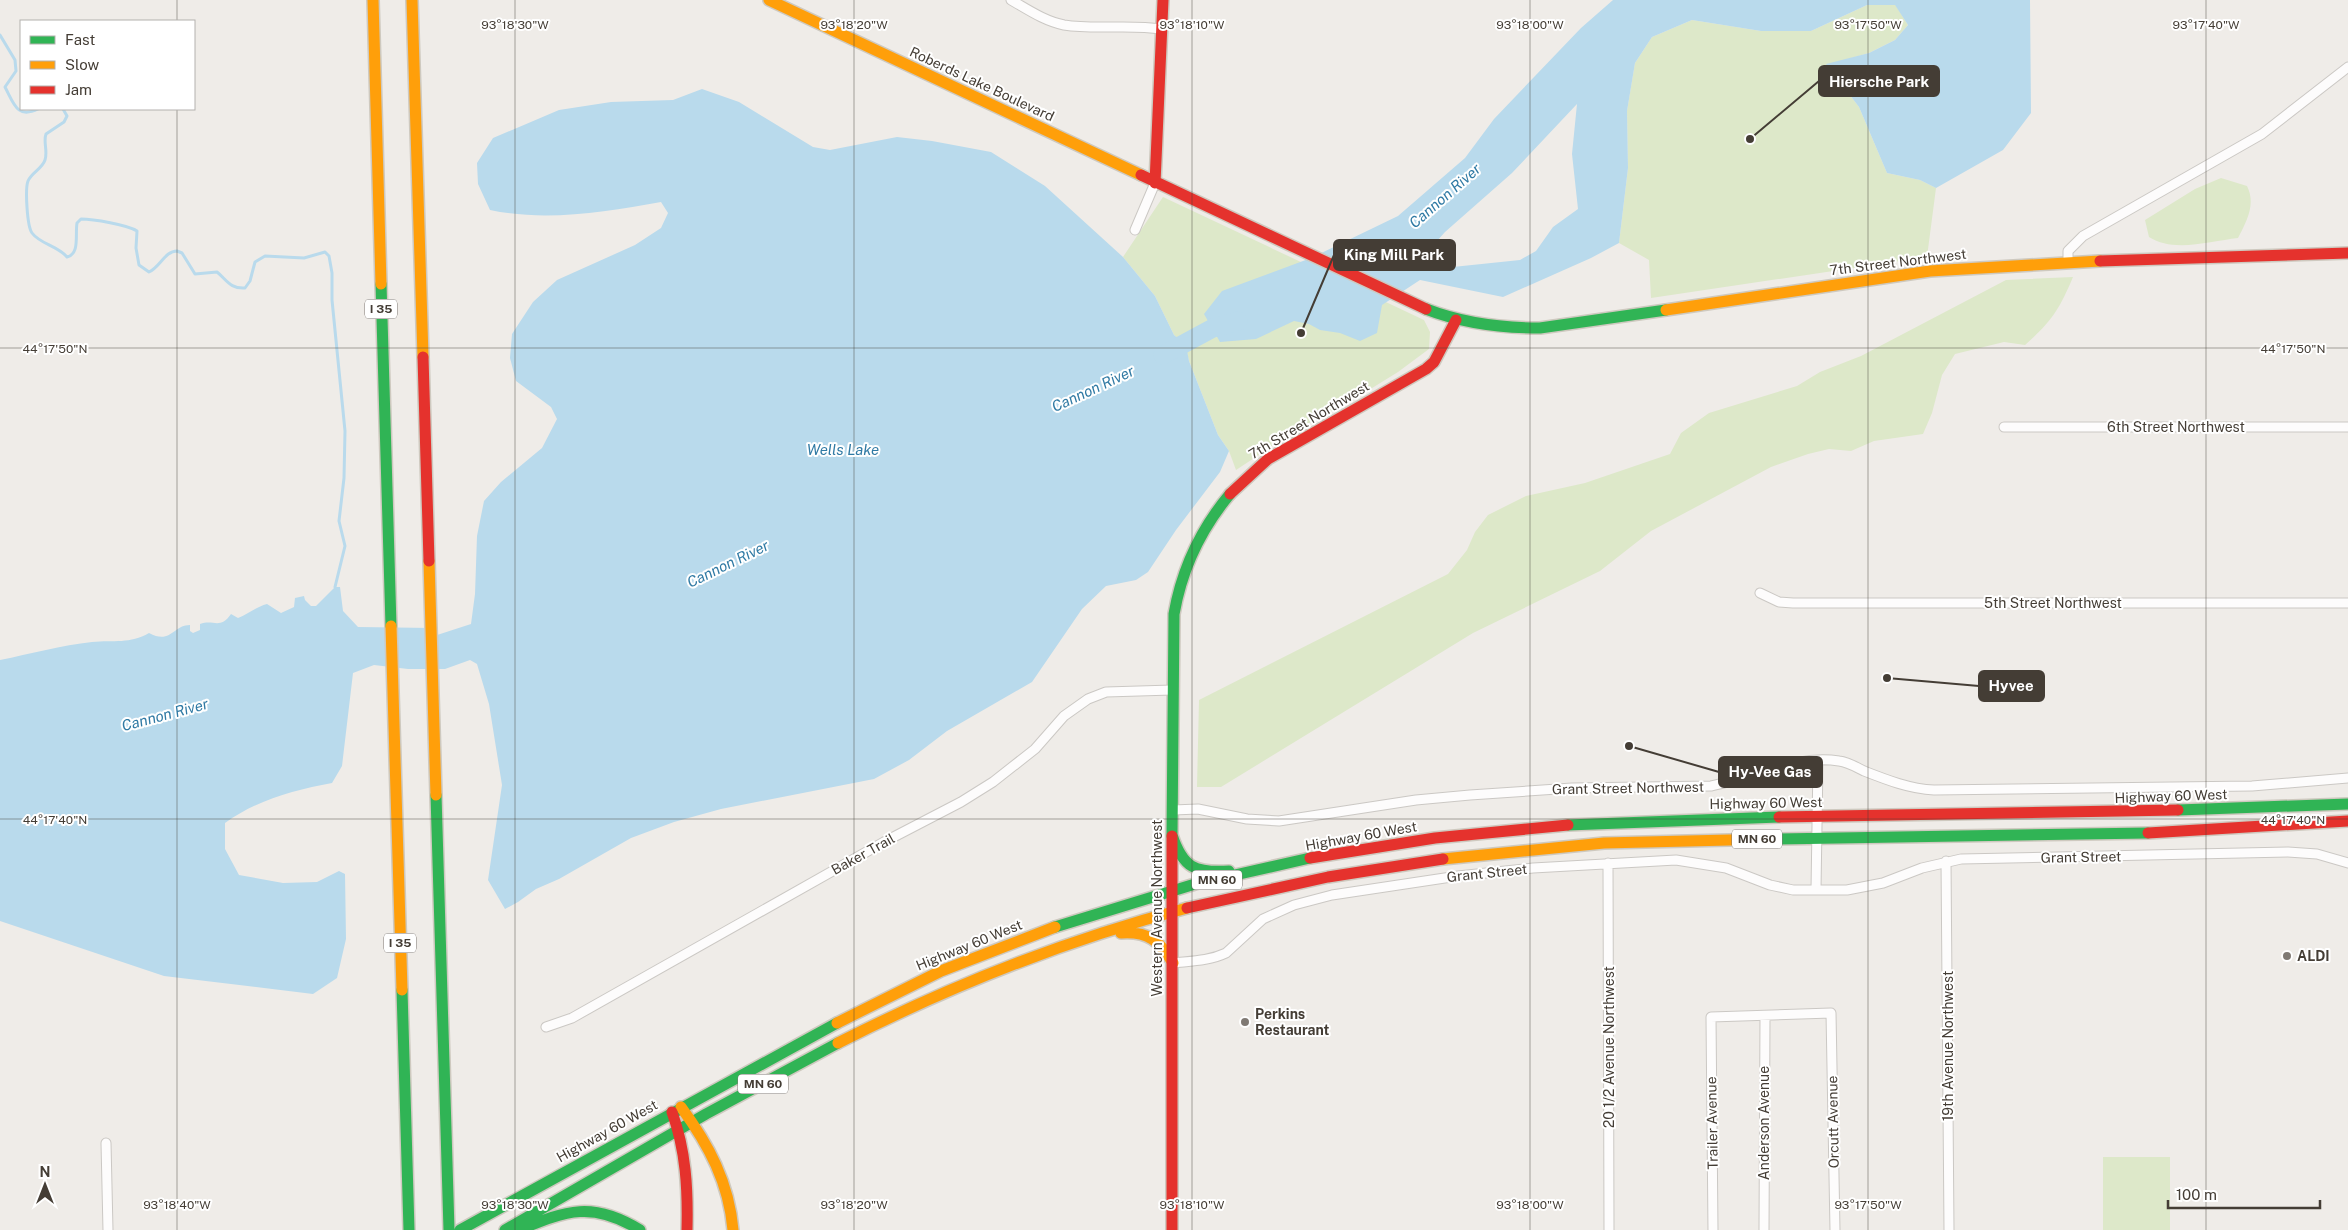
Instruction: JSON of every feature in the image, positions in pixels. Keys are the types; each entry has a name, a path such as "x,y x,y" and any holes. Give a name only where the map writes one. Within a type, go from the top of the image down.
{"main road":[{"name":"I 35","path":"373,0 409,1199 408,1230"},
{"path":"412,0 432,687 449,1176 449,1230"},
{"name":"Roberds Lake Boulevard","path":"769,0 1155,183"},
{"path":"1155,183 1163,0"},
{"name":"7th Street Northwest","path":"1155,183 1407,300 1456,320 1486,326 1540,328 1930,271 2068,263 2348,253"},
{"name":"7th Street Northwest","path":"1179,587 1198,539 1211,517 1246,476 1268,459 1426,369 1434,362 1456,320"},
{"name":"Western Avenue Northwest","path":"1172,1230 1172,690 1174,615 1179,587"},
{"name":"Highway 60 West","path":"460,1230 676,1110 925,978 1027,937 1172,890 1365,849 1460,835 1556,826 1652,820 2175,812 2348,804"},
{"name":"MN 60","path":"505,1230 812,1058 912,1007 980,978 1098,935 1172,912 1262,891 1348,874 1521,850 1608,843 2129,834 2348,821"},
{"path":"1172,835 1181,859 1193,868 1216,872 1262,870"},
{"path":"1098,935 1134,932 1147,934 1165,948 1173,963"},
{"path":"676,1110 694,1123 709,1146 720,1169 728,1194 733,1230"},
{"path":"676,1110 686,1165 687,1230"},
{"path":"449,1176 454,1230"},
{"path":"519,1230 554,1215 572,1211 591,1210 627,1221 640,1230"}],"street":[{"path":"1010,0 1044,18 1062,24 1141,26 1161,29"},
{"path":"2068,263 2068,251 2083,236 2262,134 2348,67"},
{"path":"1135,230 1155,183"},
{"name":"6th Street Northwest","path":"2004,427 2348,427"},
{"name":"5th Street Northwest","path":"1760,593 1779,602 1793,604 2348,603"},
{"name":"Baker Trail","path":"546,1027 580,1013 884,842 961,802 993,782 1035,749 1064,716 1088,699 1106,692 1172,690"},
{"path":"1816,890 1818,761"},
{"name":"Grant Street Northwest","path":"1173,810 1198,809 1247,819 1279,821 1391,804 1470,795 1572,788 1711,786 1732,782 1797,762 1818,761 1839,761 1901,785 1920,790 2252,786 2348,778"},
{"name":"Grant Street","path":"1173,963 1219,956 1274,913 1317,898 1458,876 1608,863 1676,860 1701,862 1726,868 1770,885 1793,890 1816,890 1866,888 1946,861 2288,852 2317,854 2348,863"},
{"name":"19th Avenue Northwest","path":"1946,861 1949,1230"},
{"name":"20 1/2 Avenue Northwest","path":"1608,863 1609,1230"},
{"name":"Orcutt Avenue","path":"1765,1016 1832,1013 1835,1230"},
{"name":"Trailer Avenue","path":"1713,1230 1711,1017 1765,1016"},
{"name":"Anderson Avenue","path":"1764,1230 1765,1016"},
{"path":"106,1143 108,1230"}],"green space":[{"path":"1895,4 1908,25 1895,40 1869,53 1827,65 1859,107 1887,173 1920,180 1936,188 1927,257 1651,298 1649,260 1619,243 1628,168 1627,111 1635,63 1652,37 1692,20 1761,31 1811,31 1867,5"},
{"path":"2221,178 2247,186 2250,193 2249,212 2238,238 2181,245 2159,242 2149,237 2145,220 2195,189"},
{"path":"1163,197 1424,320 1430,332 1429,349 1398,372 1356,398 1298,429 1236,470 1229,451 1218,435 1189,361 1185,345 1174,335 1155,296 1123,257"},
{"path":"2073,277 2054,314 2025,345 2004,342 1955,354 1942,375 1932,413 1923,434 1874,441 1851,451 1829,449 1771,467 1651,531 1600,571 1473,633 1221,787 1197,787 1199,700 1448,574 1467,550 1475,532 1488,515 1526,496 1585,483 1670,454 1681,433 1709,413 1797,386 1820,372 1861,356 2006,280"},
{"path":"2103,1157 2170,1157 2170,1230 2103,1230"}],"water":[{"path":"1613,0 2030,0 2031,113 2003,150 1936,188 1920,180 1887,173 1859,107 1826,64 1869,53 1895,40 1908,25 1895,5 1867,5 1811,31 1761,31 1692,20 1652,37 1635,63 1627,111 1628,168 1619,243 1591,258 1503,297 1420,280 1382,305 1377,333 1360,341 1340,333 1320,330 1309,324 1294,321 1256,339 1220,342 1204,314 1222,291 1311,258 1398,216 1465,158 1494,119 1581,28","holes":["1577,104 1572,154 1578,209 1553,227 1536,251 1520,260 1424,270 1420,260 1445,232 1512,173"]},
{"name":"Wells Lake","path":"702,89 739,102 813,147 830,150 897,137 932,141 991,152 1045,186 1123,257 1155,296 1174,335 1186,345 1189,361 1218,435 1229,451 1220,472 1176,530 1148,572 1136,580 1106,586 1082,609 1032,682 947,731 909,760 874,779 721,809 674,822 631,838 559,879 536,889 505,909 488,880 502,785 489,704 477,664 470,660 445,669 408,669 374,665 353,673 342,766 332,783 276,797 250,808 225,823 225,849 239,875 283,883 317,882 339,871 345,874 346,939 337,978 313,994 164,976 0,921 0,660 81,643 135,639 149,633 162,637 190,625 190,631 193,633 200,630 200,624 220,623 231,614 238,618 267,604 281,613 294,607 295,598 304,596 311,606 316,606 335,587 340,587 343,611 358,627 433,628 434,636 471,624 475,594 477,536 484,501 501,482 542,448 557,419 551,407 516,381 510,358 512,334 533,302 557,280 635,245 661,228 668,213 661,202 576,214 532,215 490,210 478,184 477,163 493,138 559,110 611,102 673,100"}],"waterway":[{"path":"0,35 15,60 16,71 5,87 17,108 25,112 36,110"},
{"path":"64,110 67,116 64,122 46,134 45,160 28,181 27,199 29,223 32,233 35,237 59,250 67,257 74,252 77,223 81,219 110,223 137,231 136,248 139,265 149,272 166,256 177,251 182,253 195,274 217,272 229,283 240,288 245,288 250,281 255,262 265,256 304,258 325,252 329,256 345,431 344,478 339,521 345,546 335,587"},
{"name":"Cannon River","path":"1163,355 1213,328 1238,321"}],"traffic: fast":[{"path":"381,284 391,626"},
{"path":"1426,309 1482,324 1540,328 1666,310"},
{"path":"1172,836 1174,614 1187,565 1210,521 1230,494"},
{"path":"436,795 449,1230"},
{"path":"2178,810 2348,804"},
{"path":"1568,825 1779,817"},
{"path":"1771,839 2148,833"},
{"path":"1172,835 1181,855 1192,866 1207,871 1229,871"},
{"path":"1055,927 1195,884 1310,858"},
{"path":"402,990 409,1230"},
{"path":"460,1230 837,1023"},
{"path":"505,1230 706,1114 838,1043"},
{"path":"519,1230 552,1217 580,1212 608,1215 640,1230"}],"traffic: slow":[{"path":"373,0 381,284"},
{"path":"412,0 423,357"},
{"path":"769,0 1141,175"},
{"path":"1666,310 1930,271 2100,261"},
{"path":"429,561 436,795"},
{"path":"391,626 402,990"},
{"path":"1443,859 1604,843 1771,839"},
{"path":"838,1043 923,1002 1009,966 1097,935 1187,908"},
{"path":"837,1023 941,971 1055,927"},
{"path":"1121,933 1139,934 1152,939 1158,943 1173,963"},
{"path":"681,1107 709,1150 716,1165 727,1196 733,1230"}],"traffic: jam":[{"path":"1155,183 1163,0"},
{"path":"1141,175 1426,309"},
{"path":"2100,261 2348,253"},
{"path":"1230,494 1268,459 1426,369 1434,362 1456,320"},
{"path":"423,357 429,561"},
{"path":"1779,817 2178,810"},
{"path":"2148,833 2348,821"},
{"path":"1310,858 1435,838 1568,825"},
{"path":"1172,836 1172,1230"},
{"path":"1187,908 1328,877 1443,859"},
{"path":"672,1112 677,1127 685,1170 687,1230"}],"place":[{"name":"Hiersche Park","path":"1750,139"},
{"name":"King Mill Park","path":"1301,333"},
{"name":"Hyvee","path":"1887,678"},
{"name":"Hy-Vee Gas","path":"1629,746"},
{"name":"ALDI","path":"2287,956"},
{"name":"Perkins Restaurant","path":"1245,1022"}]}
